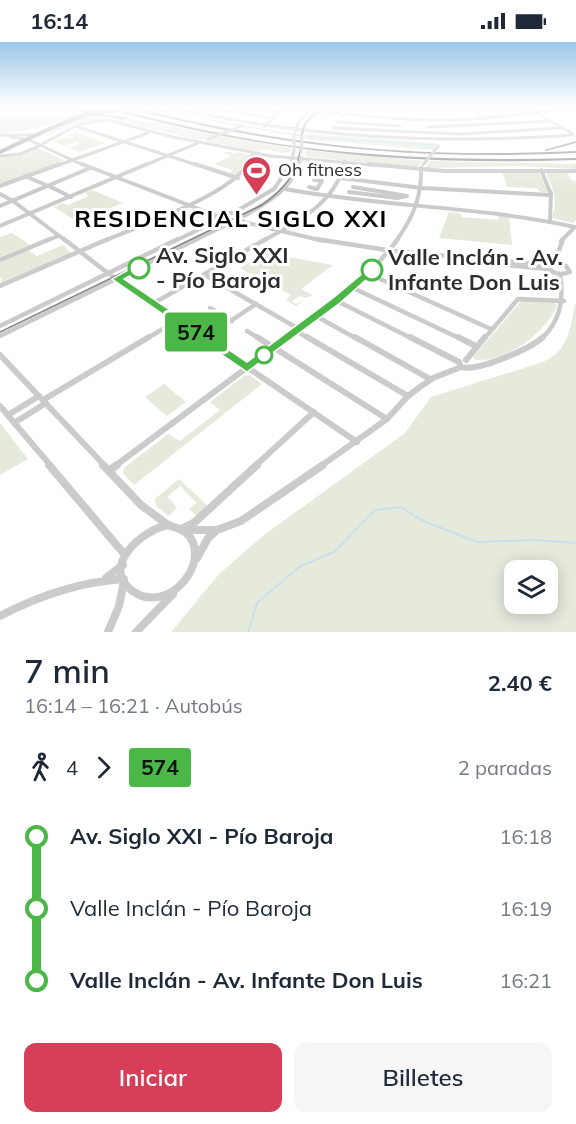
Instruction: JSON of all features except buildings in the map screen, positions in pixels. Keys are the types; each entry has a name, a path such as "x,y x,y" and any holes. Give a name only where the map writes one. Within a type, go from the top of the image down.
{"highway":[{"path":"219,135 339,153 476,161 576,156"},
{"path":"222,135 229,136"},
{"path":"233,135 339,150 443,157 576,156"},
{"path":"257,135 342,147 463,154 576,156"},
{"path":"270,135 396,149 576,156"},
{"path":"270,135 277,136"},
{"path":"512,152 557,148 576,142"}],"main road":[{"path":"0,152 37,135"},
{"path":"0,152 37,135"}],"street":[{"path":"0,136 22,135"},
{"path":"0,136 22,138 29,135"},
{"path":"0,156 24,152 57,135"},
{"path":"100,135 238,178"},
{"path":"0,186 143,135"},
{"path":"162,135 254,153 293,158 422,167 576,171"},
{"path":"0,226 219,135"},
{"path":"0,326 110,274 218,217 258,201 279,184 289,170 293,158 295,135"},
{"path":"0,336 224,226 242,221 285,189 295,175 301,158 302,135"},
{"path":"318,135 438,144 571,135"},
{"path":"400,135 400,140"},
{"path":"432,135 438,144"},
{"path":"507,135 515,140"},
{"path":"54,136 29,140 218,217 224,226"},
{"path":"39,146 40,137"},
{"path":"109,471 337,301 369,274 389,251 416,207 422,188 422,167 438,144"},
{"path":"0,286 224,188 249,166 254,153"},
{"path":"73,159 90,168 117,177"},
{"path":"154,303 309,215 328,198 340,178 345,161"},
{"path":"0,206 90,168"},
{"path":"541,170 553,207 549,220"},
{"path":"25,176 71,197"},
{"path":"340,178 422,188 551,195"},
{"path":"314,180 322,181 321,185"},
{"path":"321,185 335,187"},
{"path":"309,187 317,189 321,185"},
{"path":"353,187 419,197"},
{"path":"285,189 328,198 549,220 576,227"},
{"path":"349,192 397,198 407,196"},
{"path":"0,194 13,201 117,279 357,442"},
{"path":"235,212 242,221 280,233 389,251 547,267 560,274 570,272 570,268 555,262"},
{"path":"547,267 555,262 561,241 576,227"},
{"path":"562,264 561,248 576,227"},
{"path":"0,260 58,236"},
{"path":"369,274 491,329"},
{"path":"337,301 466,364 481,365 514,355 547,334 558,319 564,301 560,274"},
{"path":"206,275 408,396"},
{"path":"352,288 476,346"},
{"path":"136,632 188,577 204,544 217,530 254,514 357,442 387,420 408,396 430,379 466,364 476,346 520,298 564,301"},
{"path":"205,338 256,304"},
{"path":"210,308 232,321"},
{"path":"316,316 430,379"},
{"path":"8,416 42,400 178,320"},
{"path":"247,331 387,420"},
{"path":"0,355 141,505 157,519 182,529 217,530"},
{"path":"14,423 42,400"},
{"path":"0,406 125,555"},
{"path":"182,529 195,522 314,412"},
{"path":"108,632 119,606 124,579 125,555 134,540 145,532 156,526 168,525"},
{"path":"182,529 188,534 195,547 194,564"},
{"path":"0,616 48,593 104,579 113,575 123,565"},
{"path":"104,579 124,579"},
{"path":"124,579 136,594 149,598 164,596 177,589"}],"shaded area":[{"path":"68,135 80,135 105,143 79,152 69,148 79,144 76,142 64,146 54,142 74,136"},
{"path":"177,135 215,135 200,140"},
{"path":"306,135 437,143 433,150 306,139"},
{"path":"219,136 291,148 291,151 285,153 263,149 259,152 205,141"},
{"path":"38,148 65,160 0,184 0,157"},
{"path":"307,150 424,161 416,167 307,157 305,153"},
{"path":"234,151 231,154 238,152 250,155 237,175 230,173 233,170 214,164 231,156 223,153"},
{"path":"430,161 576,164 576,169 517,166 425,168"},
{"path":"502,171 538,171 548,192 540,192 537,188 507,187"},
{"path":"545,171 567,172 571,180 576,181 576,220 573,223 552,218 555,206 554,194"},
{"path":"92,190 123,203 76,221 54,207 62,203 68,205 89,196 85,193"},
{"path":"449,212 460,213 462,217 498,220 499,216 509,216 512,245 439,238"},
{"path":"12,233 30,245 0,257 0,237"},
{"path":"63,245 71,253 0,284 2,280 0,261 28,250 37,256"},
{"path":"266,253 333,265 301,289 313,295 305,298 300,296 292,301 296,304 305,300 296,306 286,300 291,295 240,268"},
{"path":"522,300 554,302 557,305 544,326 524,344 500,356 476,360 473,357"},
{"path":"576,302 576,632 171,632 219,574 264,535 405,433 431,397 540,363 557,353 563,346"},
{"path":"249,375 262,384 134,485 123,473 124,468 168,434 180,441 220,410 210,402 244,376"},
{"path":"164,384 186,402 167,416 145,397"},
{"path":"0,423 28,459 0,475"},
{"path":"179,479 208,506 197,516 189,509 197,503 180,486 167,497 177,507 169,516 156,506 155,499"}],"waterway":[{"path":"293,135 434,145"},
{"path":"248,632 257,603 299,567 334,552 375,510 401,507 421,520 477,542 535,540 576,543"}],"tram line":[{"path":"0,332 262,205 290,178 299,156 302,135"}],"bus line":[{"name":"574","path":"139,268 117,279 247,368 337,301 372,270"}],"place":[{"name":"Oh fitness","path":"257,196"},
{"name":"Av. Siglo XXI - Pío Baroja","path":"139,268"},
{"name":"Valle Inclán - Av. Infante Don Luis","path":"372,270"}],"district":[{"name":"RESIDENCIAL SIGLO XXI","path":"231,219"}]}
